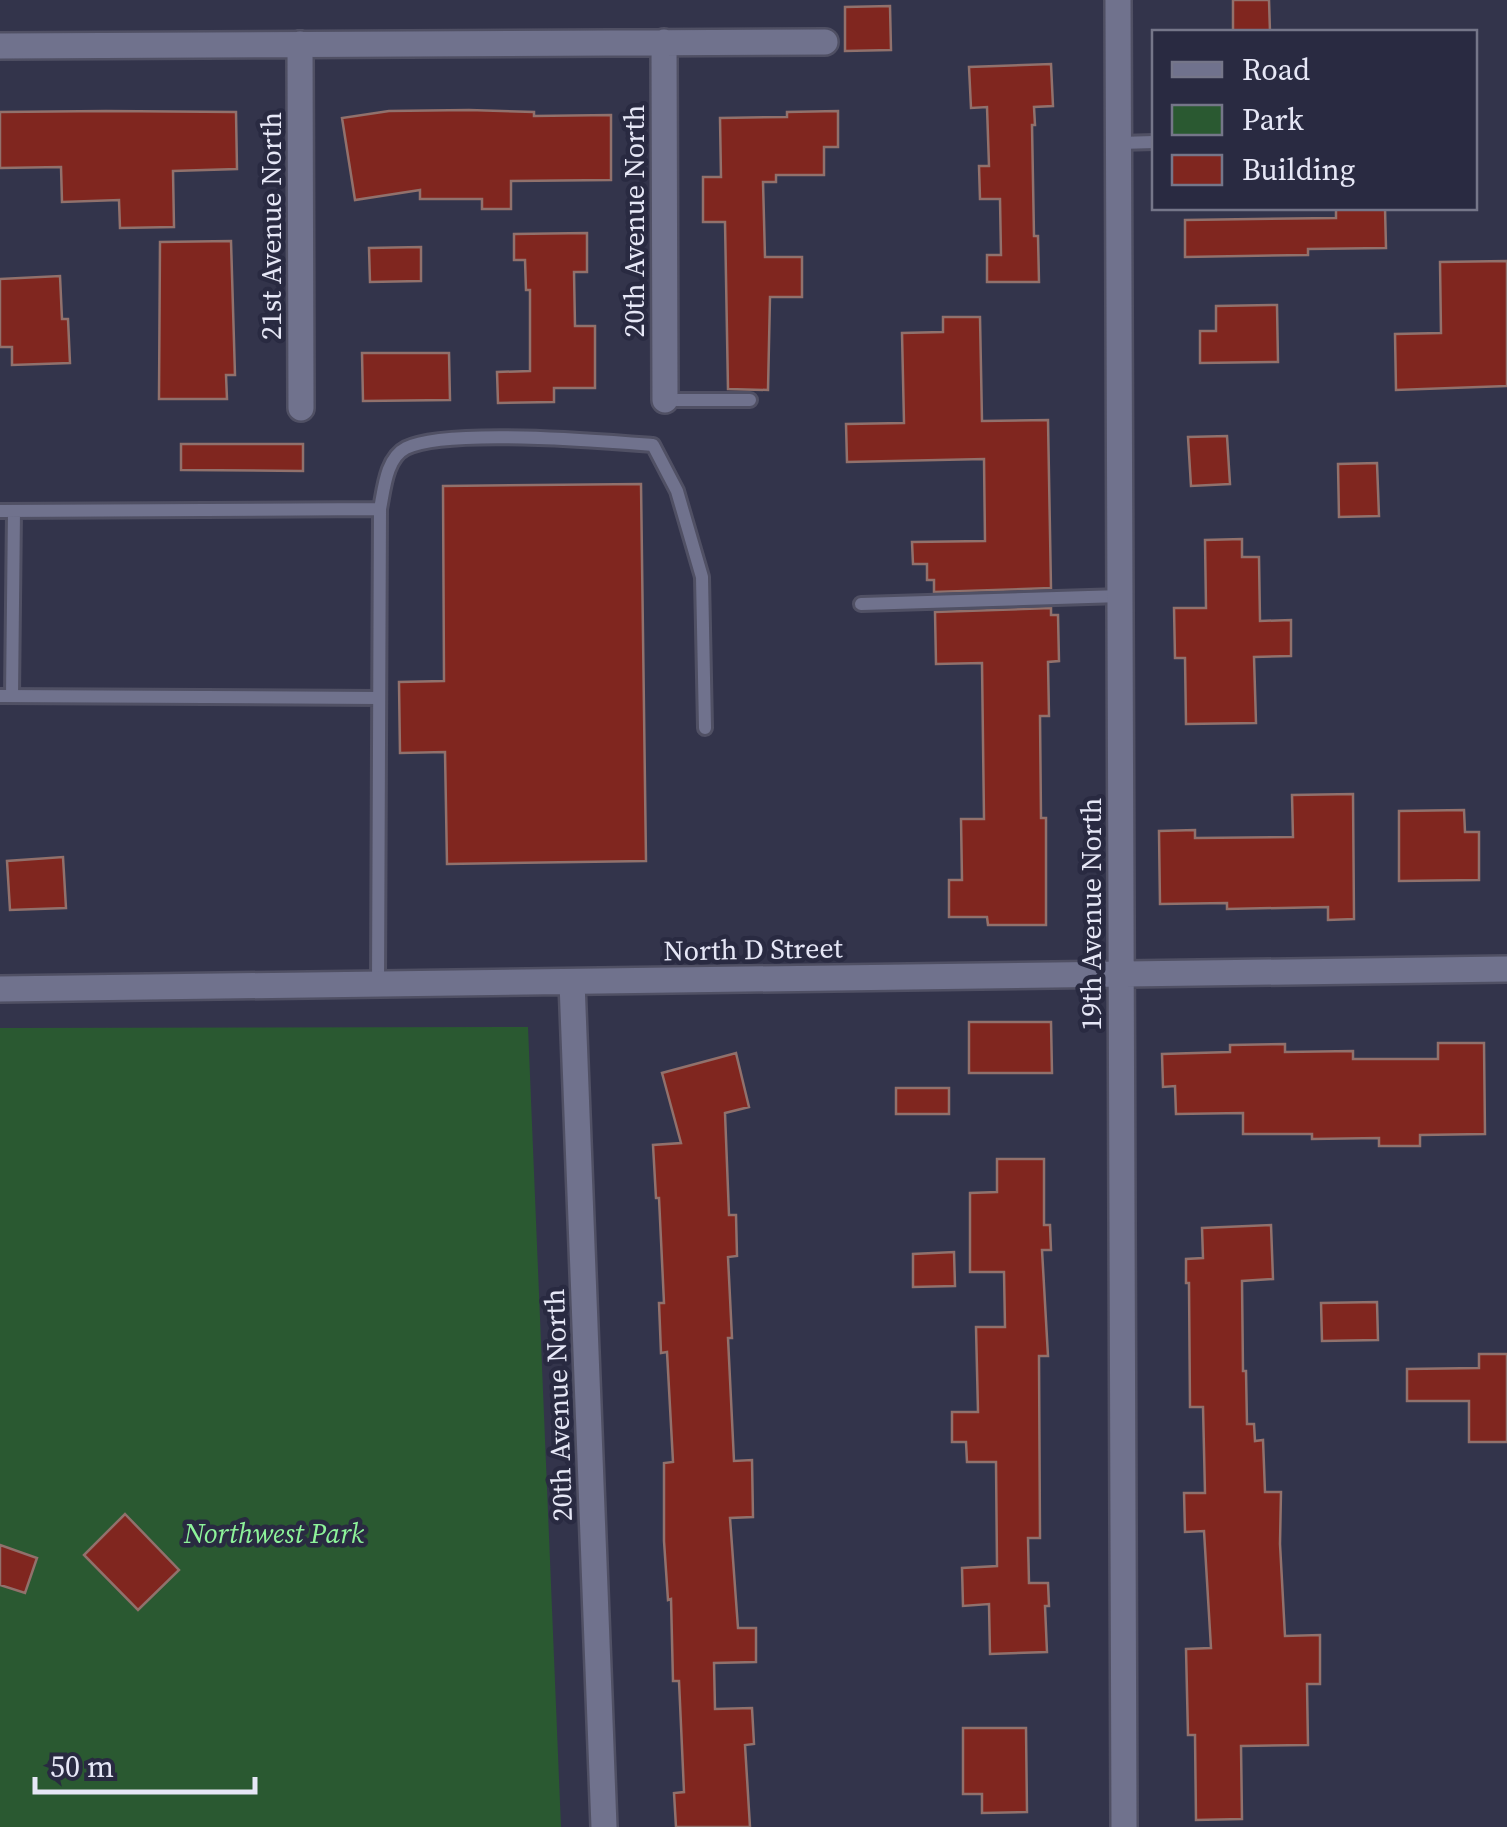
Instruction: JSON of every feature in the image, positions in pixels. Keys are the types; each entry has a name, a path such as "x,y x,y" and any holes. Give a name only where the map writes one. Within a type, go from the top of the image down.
{"street":[{"name":"19th Avenue North","path":"1118,0 1124,1827"},
{"name":"20th Avenue North","path":"664,42 665,400"},
{"path":"0,46 825,42"},
{"name":"21st Avenue North","path":"300,44 301,408"},
{"name":"North D Street","path":"0,989 1507,969"},
{"name":"20th Avenue North","path":"572,982 604,1827"}],"lane":[{"path":"1120,143 1152,142"},
{"path":"665,400 750,400"},
{"path":"378,984 380,509 388,469 404,448 430,442 499,438 652,445 677,492 702,578 704,728"},
{"path":"379,698 6,696 7,511 380,509"},
{"path":"860,604 1121,596"}],"green space":[{"name":"Northwest Park","path":"528,1027 561,1827 0,1827 0,1028"}],"building":[{"path":"1233,0 1269,0 1270,30 1233,30"},
{"path":"890,6 891,50 845,51 845,7"},
{"path":"1051,64 1053,106 1034,107 1032,125 1039,282 987,282 987,255 1001,255 1000,199 980,199 979,166 989,166 987,107 971,108 969,67"},
{"path":"389,111 534,112 534,116 611,115 611,180 511,181 511,209 482,209 482,199 420,199 420,190 355,200 342,118"},
{"path":"838,111 838,147 824,147 824,175 776,175 776,182 763,182 765,257 802,257 802,297 770,297 768,390 728,389 725,222 703,222 703,177 721,177 720,118"},
{"path":"0,112 236,112 237,169 173,171 174,227 120,228 119,200 62,202 61,167 0,168"},
{"path":"1336,210 1385,210 1386,248 1308,249 1308,255 1185,257 1185,220 1336,218"},
{"path":"587,233 587,272 574,272 575,326 595,326 595,388 554,388 554,402 498,403 497,372 530,371 530,290 526,290 525,260 514,260 514,234"},
{"path":"231,241 235,375 226,375 227,399 159,399 160,242"},
{"path":"421,247 421,281 370,282 369,248"},
{"path":"1507,261 1507,386 1396,390 1395,334 1441,333 1440,262"},
{"path":"60,276 62,319 68,319 70,363 12,365 12,347 0,347 0,279"},
{"path":"1277,305 1278,362 1200,363 1200,331 1216,331 1216,306"},
{"path":"943,317 980,317 982,421 1048,420 1051,588 934,592 934,580 927,580 927,564 913,564 912,542 985,541 984,459 847,462 846,424 904,423 902,333 943,332"},
{"path":"362,353 449,353 450,400 363,401"},
{"path":"1227,436 1230,484 1191,486 1188,437"},
{"path":"181,444 303,444 303,471 181,470"},
{"path":"1377,463 1379,516 1339,517 1338,464"},
{"path":"641,484 646,861 447,864 445,752 400,753 399,682 444,681 443,486"},
{"path":"1242,539 1242,557 1259,557 1260,621 1291,620 1291,656 1254,657 1256,723 1186,724 1185,658 1175,658 1174,608 1206,608 1205,540"},
{"path":"1051,608 1051,615 1058,615 1059,661 1048,662 1049,716 1040,716 1041,818 1046,818 1046,925 988,925 987,917 949,917 949,880 962,880 961,819 984,819 982,663 936,664 935,612"},
{"path":"1353,794 1354,919 1328,920 1328,907 1227,909 1227,903 1160,904 1159,831 1195,830 1195,838 1293,837 1292,795"},
{"path":"1464,810 1465,832 1479,832 1479,880 1399,881 1399,811"},
{"path":"63,857 66,908 10,910 7,861"},
{"path":"969,1022 1051,1022 1052,1073 969,1073"},
{"path":"1438,1043 1484,1043 1485,1134 1420,1135 1420,1146 1379,1146 1379,1138 1243,1134 1243,1113 1176,1114 1175,1086 1163,1087 1162,1054 1230,1052 1230,1045 1285,1044 1285,1052 1353,1051 1353,1059 1438,1059"},
{"path":"736,1053 749,1107 725,1113 729,1215 736,1215 737,1256 728,1257 732,1338 728,1338 734,1461 752,1460 753,1517 730,1518 738,1628 756,1628 756,1662 714,1663 715,1709 752,1708 754,1744 745,1745 750,1827 676,1827 674,1793 684,1792 679,1681 673,1681 671,1599 668,1600 664,1541 664,1463 673,1462 667,1352 661,1353 659,1303 664,1303 653,1145 681,1143 662,1073"},
{"path":"896,1088 949,1088 949,1114 896,1114"},
{"path":"997,1159 1044,1159 1044,1225 1050,1225 1051,1250 1042,1250 1048,1356 1039,1356 1040,1538 1028,1538 1029,1583 1048,1583 1047,1652 990,1654 989,1604 963,1606 962,1568 997,1566 996,1462 967,1462 966,1442 952,1442 952,1412 978,1412 976,1327 1005,1327 1004,1272 970,1272 970,1193 997,1192"},
{"path":"1271,1225 1273,1279 1242,1281 1247,1424 1254,1424 1255,1441 1263,1440 1265,1492 1281,1492 1285,1636 1320,1635 1320,1684 1307,1684 1308,1745 1241,1746 1242,1819 1196,1820 1195,1735 1188,1735 1186,1649 1211,1648 1204,1531 1185,1532 1184,1493 1205,1493 1203,1407 1190,1407 1186,1259 1203,1258 1202,1228"},
{"path":"954,1252 955,1286 913,1287 913,1254"},
{"path":"1377,1302 1378,1340 1322,1341 1321,1303"},
{"path":"1479,1354 1507,1354 1507,1442 1469,1442 1469,1401 1407,1401 1407,1369 1479,1368"},
{"path":"125,1514 179,1570 138,1610 84,1555"},
{"path":"0,1545 37,1558 25,1593 0,1585"},
{"path":"963,1728 1026,1728 1027,1812 982,1813 982,1794 963,1794"}]}
